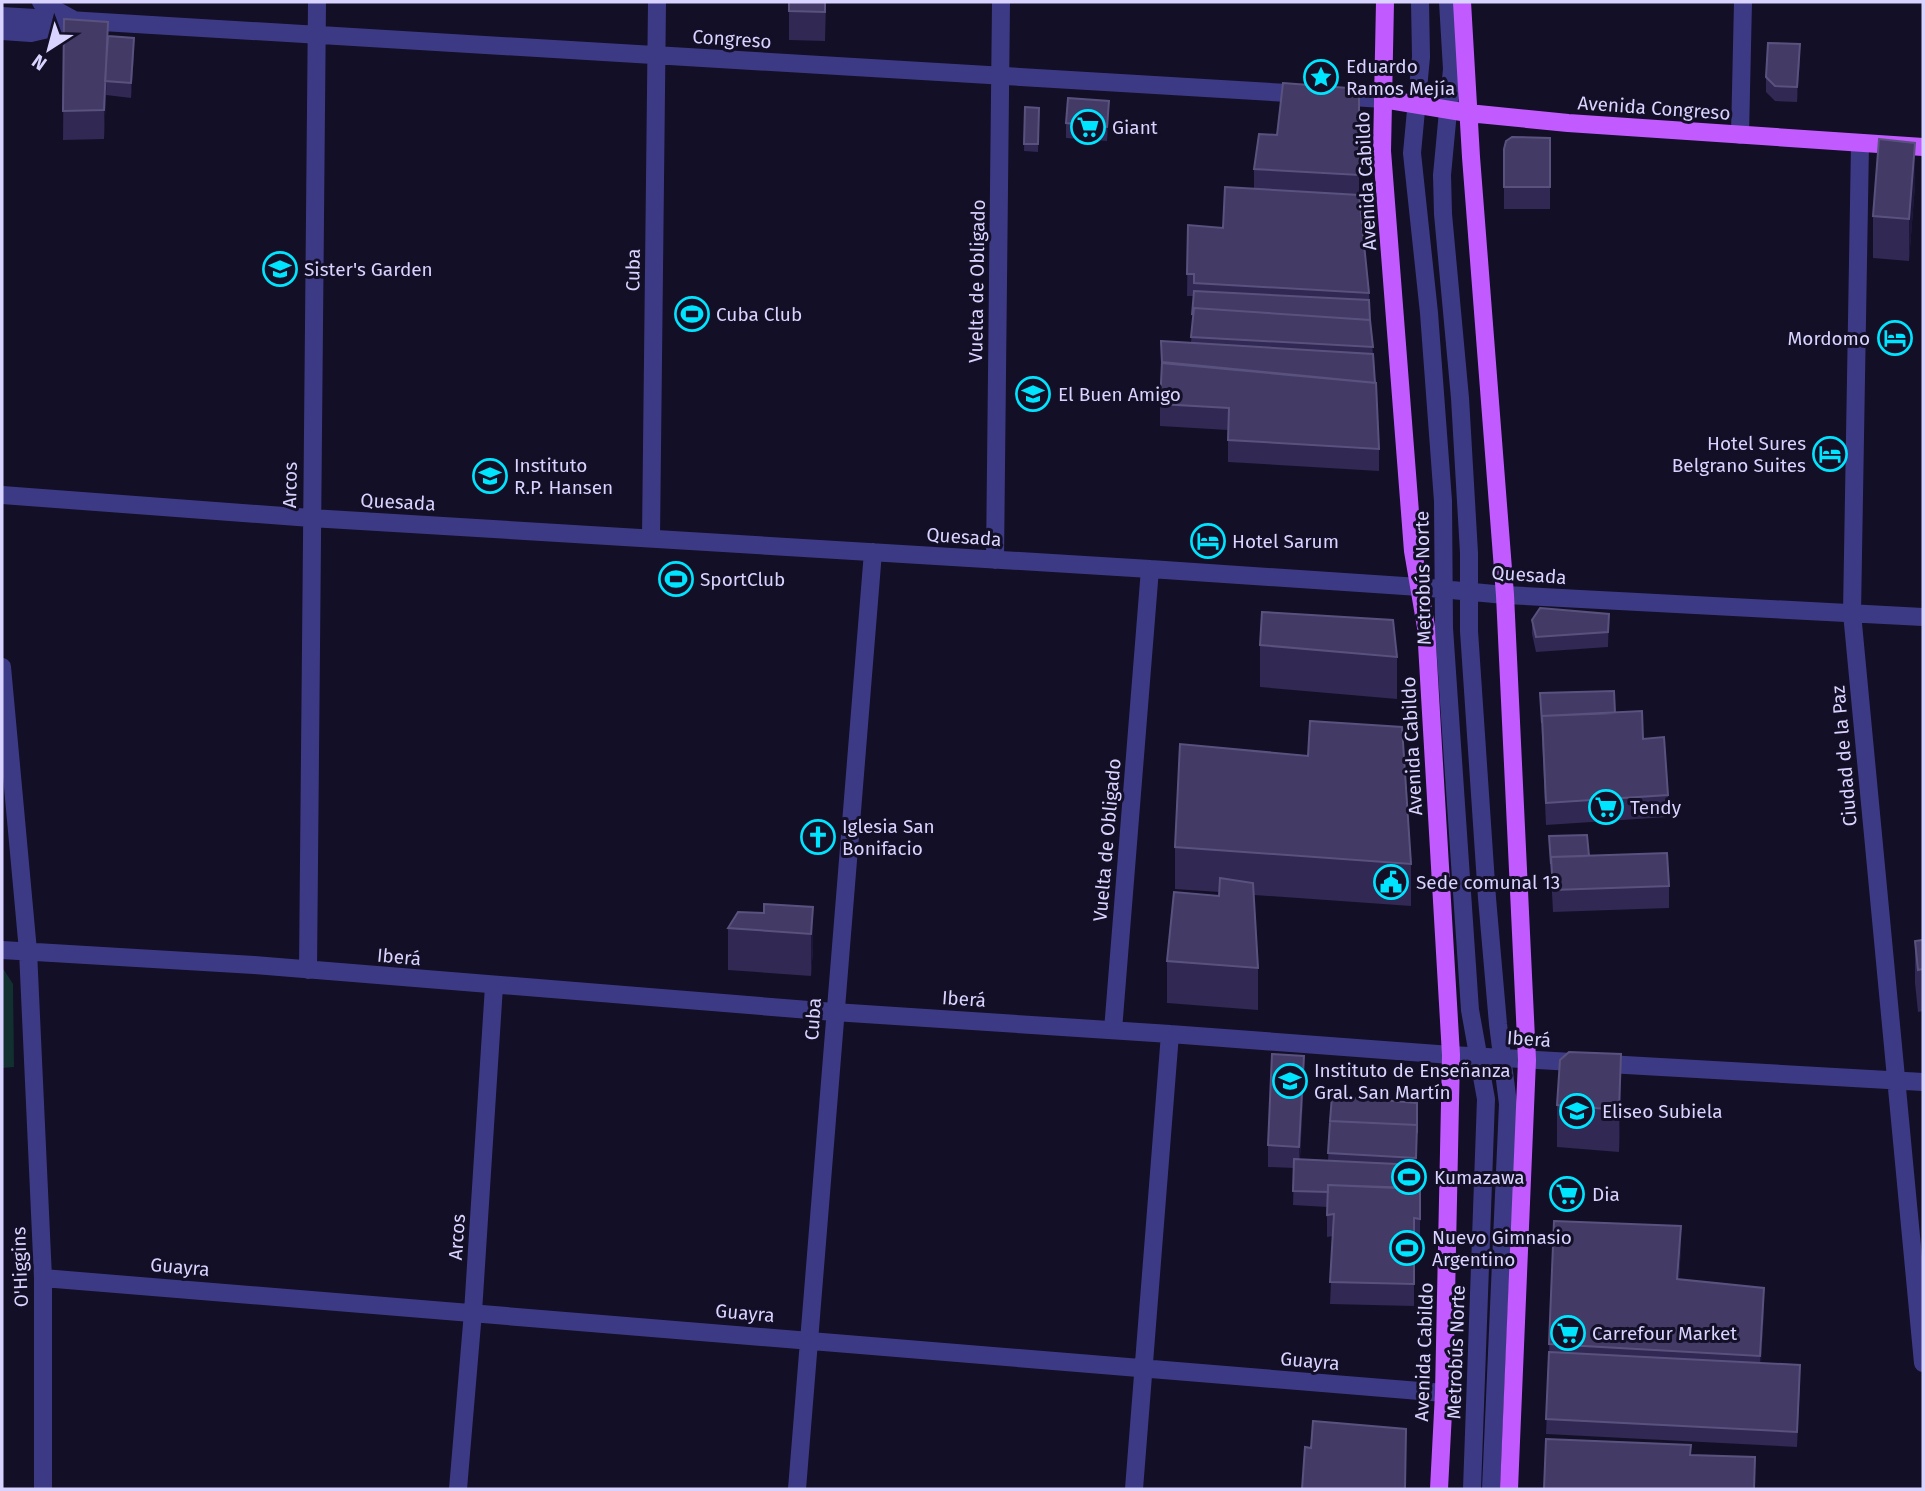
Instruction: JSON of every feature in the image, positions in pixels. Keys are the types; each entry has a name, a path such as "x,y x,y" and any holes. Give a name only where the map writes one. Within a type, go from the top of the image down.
{"main road":[{"name":"Avenida Cabildo","path":"1385,2 1382,150 1412,551 1426,627 1451,1055 1444,1393 1439,1489"},
{"path":"1462,2 1504,595 1527,1060 1509,1489"},
{"name":"Avenida Congreso","path":"1383,99 1468,113 1569,123 1923,147"}],"street":[{"name":"Congreso","path":"41,2 78,22"},
{"name":"Arcos","path":"308,970 317,2"},
{"name":"Cuba","path":"651,538 657,2"},
{"name":"Vuelta de Obligado","path":"995,560 1002,2"},
{"name":"Metrobús Norte","path":"1420,2 1421,57 1412,153 1429,313 1443,501 1444,628 1469,996 1486,1099 1472,1489"},
{"name":"Metrobús Norte","path":"1448,2 1452,69 1442,175 1443,214 1460,398 1469,554 1468,592 1486,884 1508,1104 1491,1489"},
{"path":"1740,135 1743,2"},
{"name":"Congreso","path":"2,16 1383,99"},
{"name":"Congreso","path":"2,31 31,33 78,22"},
{"name":"Ciudad de la Paz","path":"1860,144 1852,613 1923,1363"},
{"name":"Quesada","path":"2,495 1150,569 1504,595 1923,617"},
{"name":"Cuba","path":"797,1489 873,552"},
{"name":"Vuelta de Obligado","path":"1113,1030 1150,569"},
{"name":"O'Higgins","path":"2,667 28,951 43,1278 43,1489"},
{"name":"Iberá","path":"2,950 308,970 834,1012 1451,1055 1923,1082"},
{"name":"Arcos","path":"458,1489 473,1312 494,986"},
{"path":"1134,1489 1170,1034"},
{"name":"Guayra","path":"43,1278 1444,1393"}],"green space":[{"path":"2,967 13,984 14,1067 2,1068"}],"building":[{"path":"789,2 825,2 825,12 789,11"},
{"path":"64,19 108,22 104,110 63,111"},
{"path":"108,36 134,38 131,83 105,81"},
{"path":"1768,43 1800,44 1797,87 1775,86 1766,77"},
{"path":"1283,83 1348,88 1359,95 1359,175 1254,169 1259,134 1277,135"},
{"path":"1068,98 1109,101 1107,127 1066,123"},
{"path":"1025,107 1039,108 1038,144 1024,144"},
{"path":"1512,137 1550,138 1550,187 1504,187 1504,149 1506,141"},
{"path":"1879,139 1915,143 1909,219 1873,216"},
{"path":"1225,187 1359,195 1369,293 1194,283 1194,274 1187,274 1188,225 1223,228"},
{"path":"1194,291 1369,300 1370,320 1194,308 1192,315"},
{"path":"1194,308 1370,320 1373,347 1191,337"},
{"path":"1161,341 1373,354 1375,383 1162,363"},
{"path":"1162,362 1376,383 1379,449 1228,440 1229,408 1160,404"},
{"path":"1540,608 1609,614 1608,632 1536,637 1532,620"},
{"path":"1262,612 1393,620 1397,657 1260,645"},
{"path":"1614,691 1615,713 1542,716 1542,723 1540,693"},
{"path":"1642,711 1643,739 1664,737 1668,795 1546,803 1542,716"},
{"path":"1310,721 1402,727 1411,864 1175,847 1180,744 1308,756"},
{"path":"1587,835 1589,856 1551,857 1551,864 1549,836"},
{"path":"1667,853 1669,886 1553,890 1551,857"},
{"path":"1220,878 1253,883 1258,968 1167,961 1174,892 1219,896"},
{"path":"764,904 813,907 811,934 728,928 738,912 764,913"},
{"path":"1923,940 1923,969 1918,970 1915,941"},
{"path":"1569,1052 1621,1054 1619,1110 1557,1105 1560,1060"},
{"path":"1272,1054 1304,1056 1299,1147 1268,1145"},
{"path":"1332,1096 1417,1103 1417,1125 1330,1121"},
{"path":"1330,1121 1417,1125 1416,1158 1328,1153"},
{"path":"1294,1159 1417,1165 1416,1188 1328,1185 1328,1192 1293,1191"},
{"path":"1328,1185 1420,1189 1420,1219 1414,1218 1414,1284 1330,1282 1334,1214 1327,1215"},
{"path":"1554,1221 1681,1226 1677,1279 1764,1288 1760,1356 1549,1344"},
{"path":"1549,1352 1800,1365 1797,1432 1546,1419"},
{"path":"1313,1421 1406,1429 1405,1489 1302,1489 1305,1447 1311,1448"},
{"path":"1546,1439 1691,1445 1690,1455 1755,1457 1754,1489 1544,1489"}],"place":[{"name":"Eduardo Ramos Mejía","path":"1321,77"},
{"name":"Giant","path":"1088,127"},
{"name":"Sister's Garden","path":"280,269"},
{"name":"Cuba Club","path":"692,314"},
{"name":"Mordomo","path":"1895,338"},
{"name":"El Buen Amigo","path":"1033,394"},
{"name":"Hotel Sures Belgrano Suites","path":"1830,454"},
{"name":"Instituto R.P. Hansen","path":"490,476"},
{"name":"Hotel Sarum","path":"1208,541"},
{"name":"SportClub","path":"676,579"},
{"name":"Tendy","path":"1606,807"},
{"name":"Iglesia San Bonifacio","path":"818,837"},
{"name":"Sede comunal 13","path":"1391,882"},
{"name":"Instituto de Enseñanza Gral. San Martín","path":"1290,1081"},
{"name":"Eliseo Subiela","path":"1577,1111"},
{"name":"Kumazawa","path":"1409,1177"},
{"name":"Dia","path":"1567,1194"},
{"name":"Nuevo Gimnasio Argentino","path":"1407,1248"},
{"name":"Carrefour Market","path":"1568,1333"}]}
